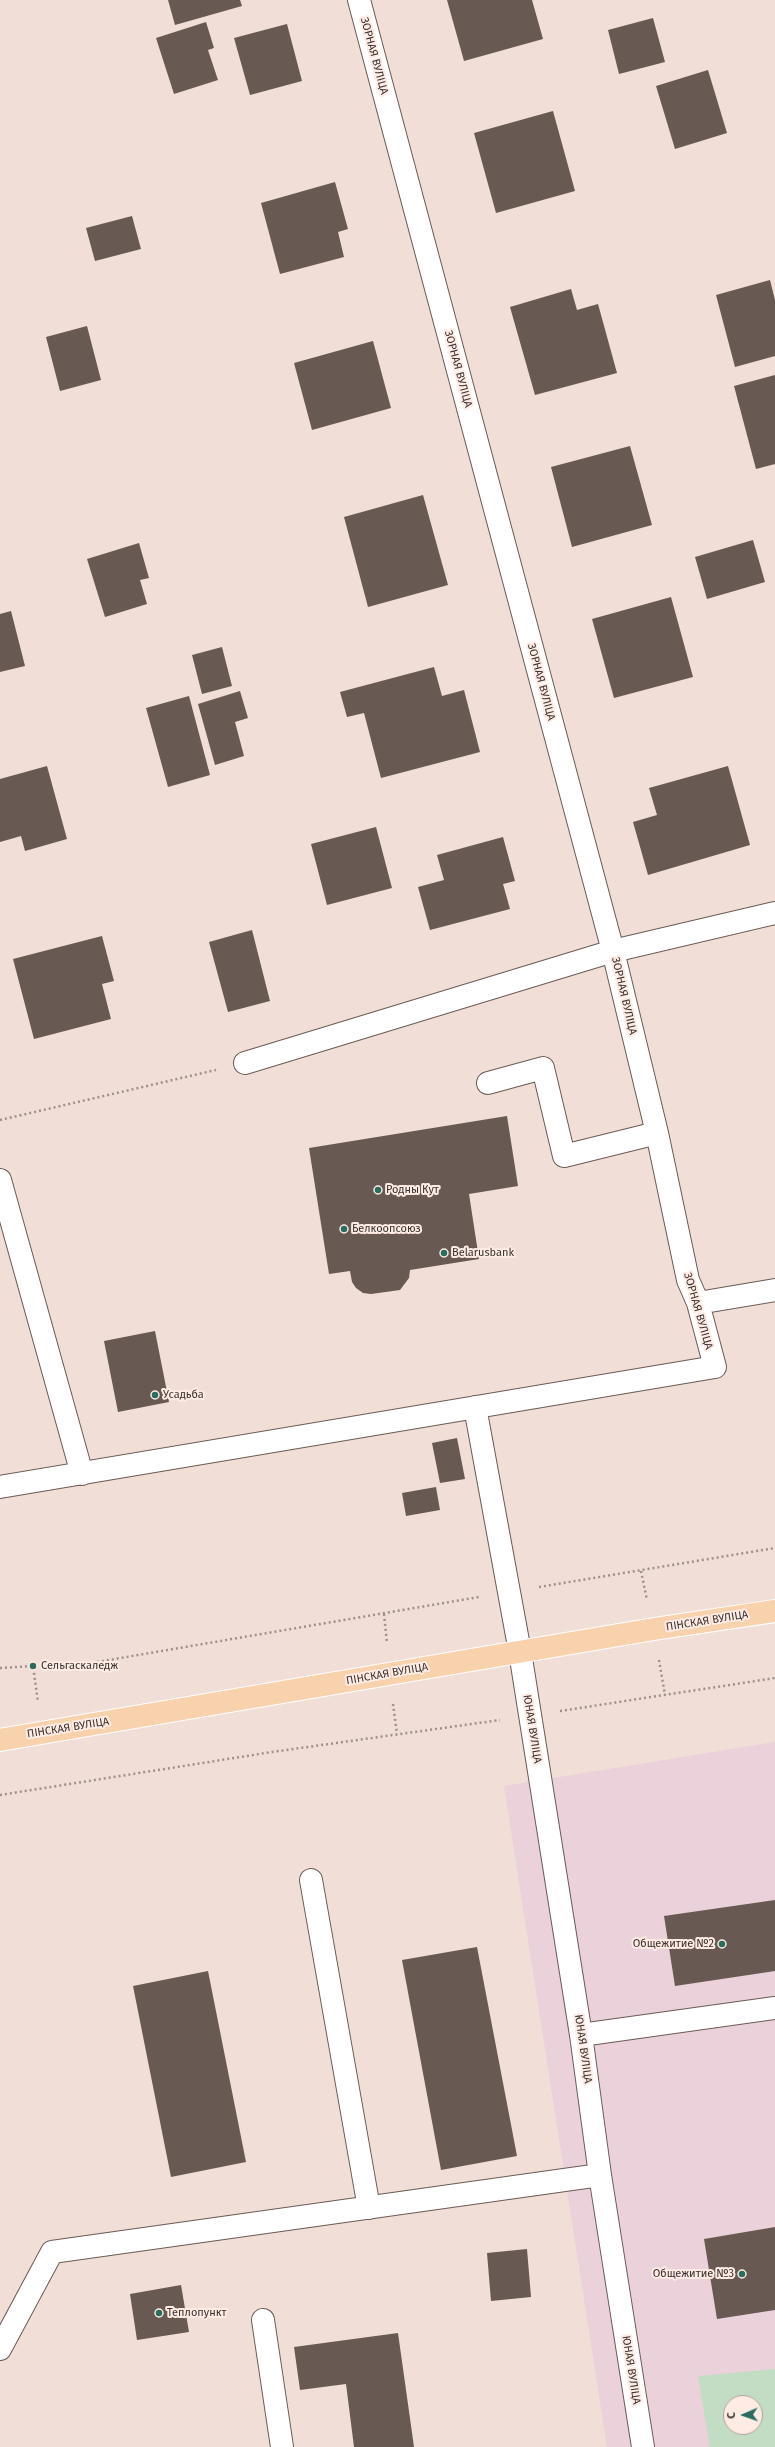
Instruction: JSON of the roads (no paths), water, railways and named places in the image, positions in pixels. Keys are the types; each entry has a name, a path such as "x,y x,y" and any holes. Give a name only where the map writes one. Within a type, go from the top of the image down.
{"main road":[{"name":"ПІНСКАЯ ВУЛІЦА","path":"0,1740 520,1652 775,1611"}],"street":[{"name":"ЗОРНАЯ ВУЛІЦА","path":"359,0 613,951 657,1133 688,1280 698,1303 714,1367 475,1408"},
{"path":"245,1063 613,951 775,912"},
{"path":"488,1083 542,1068 564,1156 657,1133"},
{"path":"0,1180 82,1474"},
{"path":"698,1303 775,1290"},
{"path":"0,1487 475,1408"},
{"name":"ЮНАЯ ВУЛІЦА","path":"475,1408 520,1652 581,2035 600,2175 643,2447"},
{"path":"312,1880 368,2208"},
{"path":"581,2035 775,2008"},
{"path":"0,2349 52,2252 600,2175"},
{"path":"263,2320 282,2447"}],"place":[{"name":"Родны Кут","path":"378,1190"},
{"name":"Белкоопсоюз","path":"344,1229"},
{"name":"Belarusbank","path":"444,1253"},
{"name":"Усадьба","path":"155,1395"},
{"name":"Сельгаскаледж","path":"33,1666"},
{"name":"Общежитие №2","path":"722,1944"},
{"name":"Общежитие №3","path":"742,2274"},
{"name":"Теплопункт","path":"159,2313"}]}
